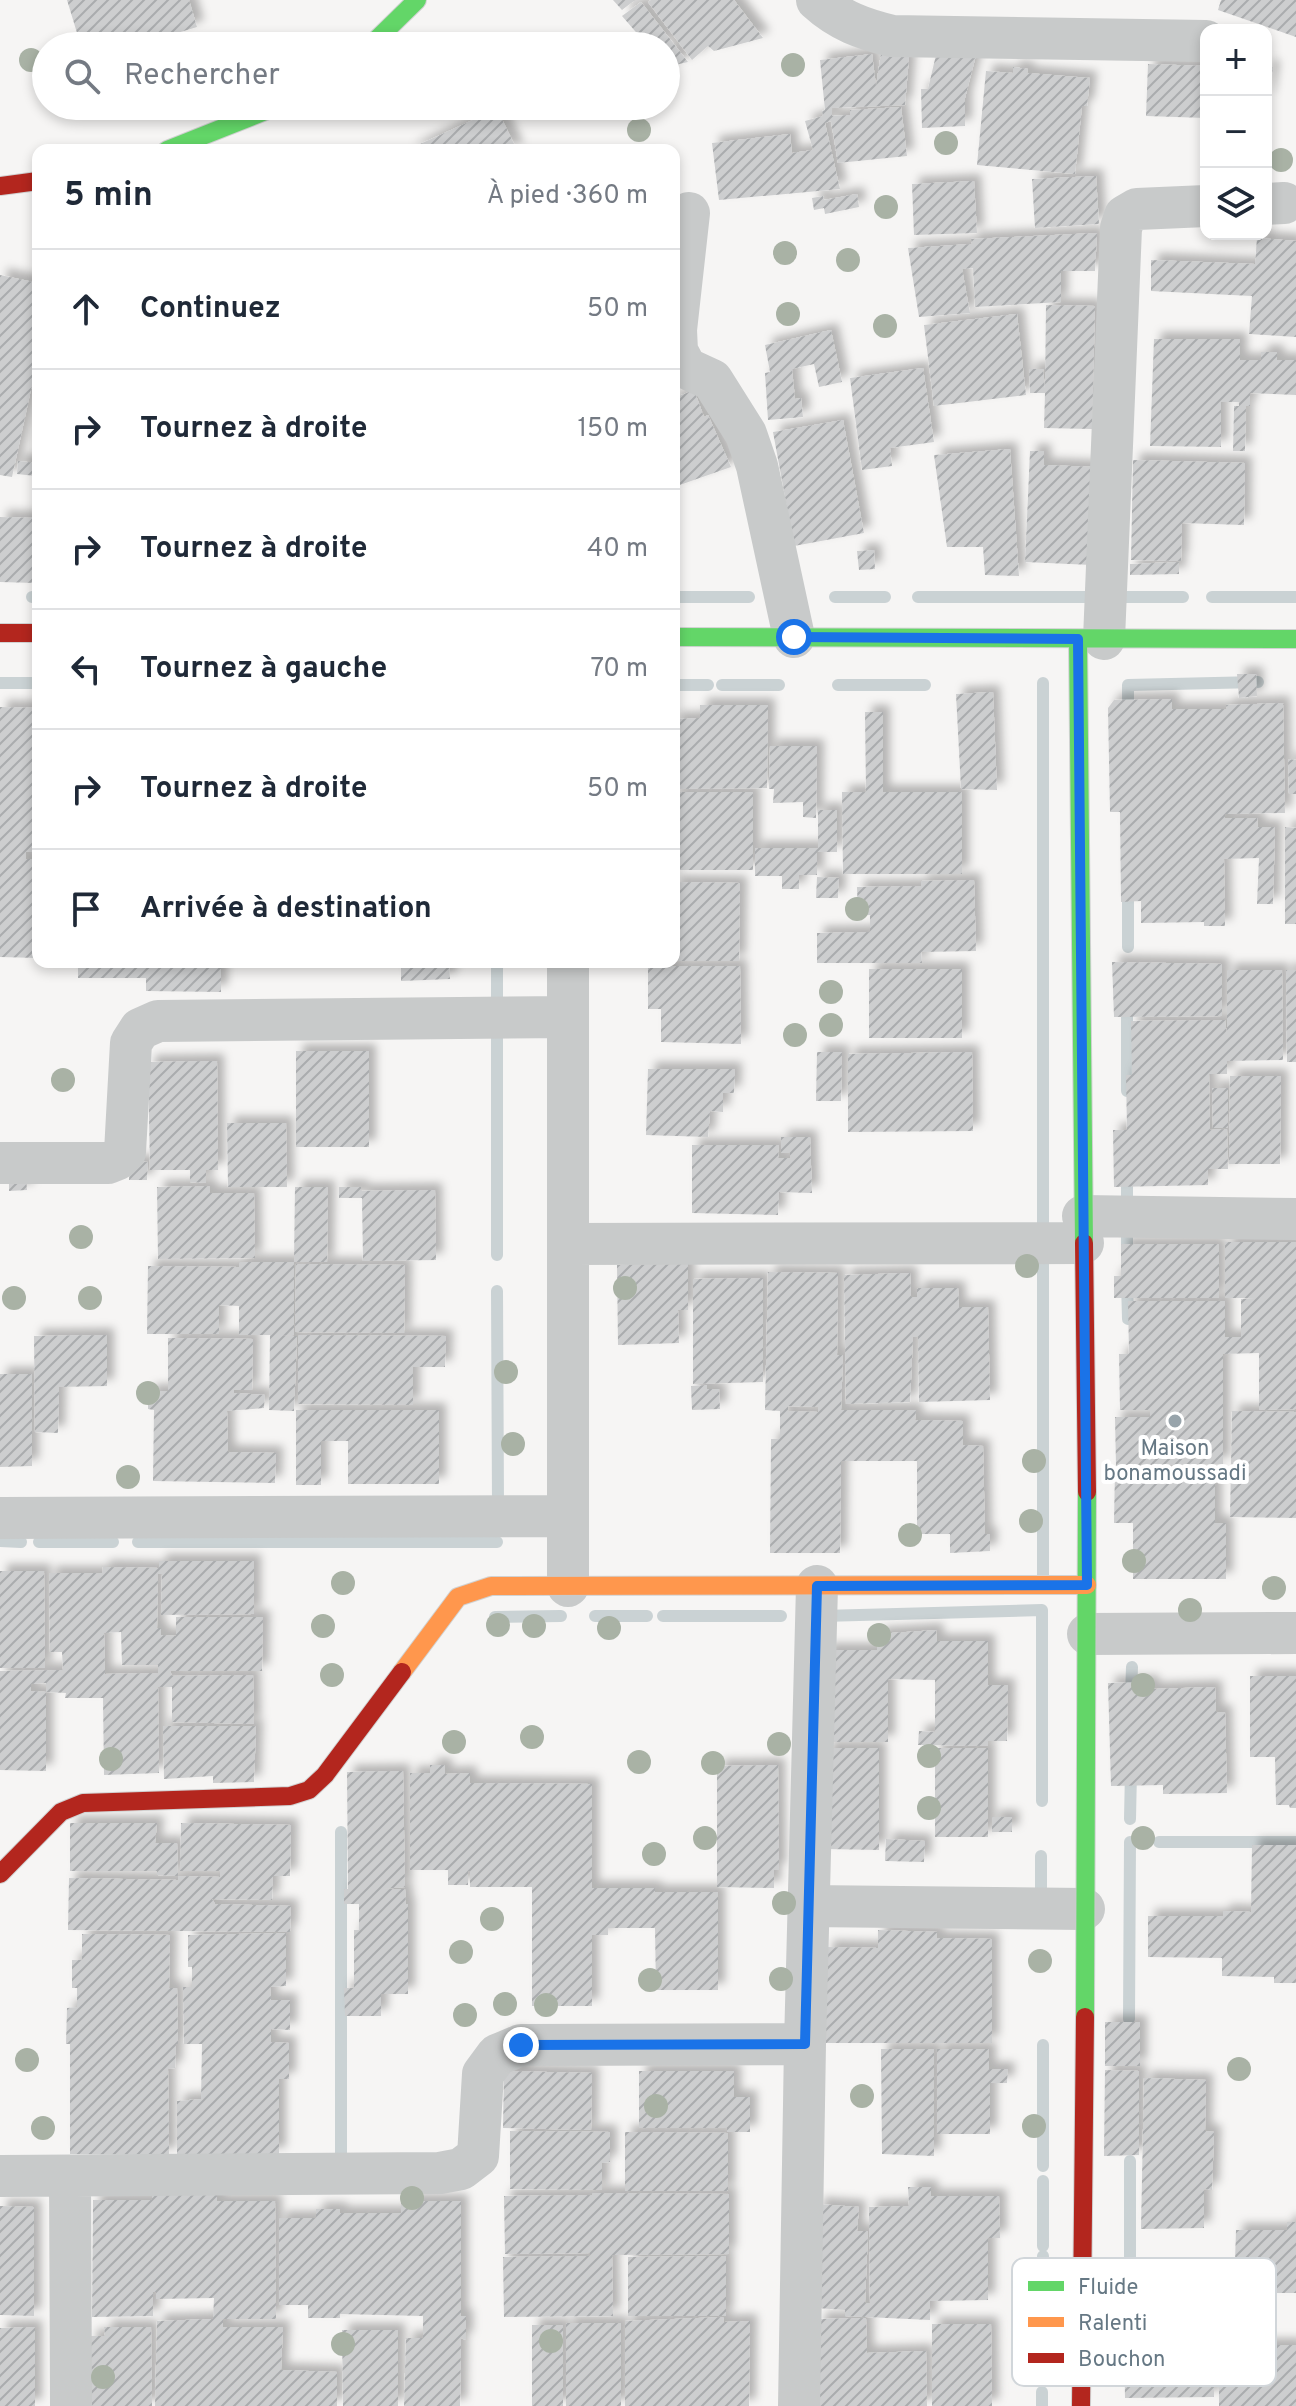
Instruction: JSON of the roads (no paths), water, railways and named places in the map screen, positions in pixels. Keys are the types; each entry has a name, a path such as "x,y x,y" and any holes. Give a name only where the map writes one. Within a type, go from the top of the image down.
{"street":[{"path":"387,32 417,0"},
{"path":"817,0 833,15 861,29 892,36 1200,41"},
{"path":"182,144 243,120"},
{"path":"0,186 32,182"},
{"path":"1082,2258 1088,1634 1083,1229 1091,639 1121,228 1125,216 1137,209 1200,206"},
{"path":"680,294 689,213"},
{"path":"680,357 686,368 712,380 746,434 757,466 794,637"},
{"path":"0,633 32,633"},
{"path":"680,637 1296,639"},
{"path":"568,968 568,1586"},
{"path":"0,1163 108,1163 118,1159 125,1152 131,1043 140,1029 158,1021 568,1017"},
{"path":"568,1244 1083,1229 1296,1219"},
{"path":"0,1518 568,1516"},
{"path":"0,1874 61,1812 83,1803 290,1796 309,1790 325,1775 458,1597 491,1586 1087,1585"},
{"path":"799,2406 817,1586"},
{"path":"1088,1634 1296,1633"},
{"path":"808,1906 1084,1909"},
{"path":"0,2176 440,2173 461,2169 478,2156 483,2074 497,2055 521,2045 805,2044"},
{"path":"70,2176 71,2406"},
{"path":"1081,2386 1081,2406"}],"waterway":[{"path":"680,597 749,597"},
{"path":"835,597 885,597"},
{"path":"918,597 1090,597"},
{"path":"1113,597 1183,597"},
{"path":"1212,597 1296,597"},
{"path":"1128,716 1128,685 1258,682"},
{"path":"0,683 32,683"},
{"path":"1043,683 1043,1578"},
{"path":"680,685 708,685"},
{"path":"722,685 779,685"},
{"path":"838,685 925,685"},
{"path":"1128,886 1128,947"},
{"path":"497,968 497,1255"},
{"path":"1127,1002 1127,1091"},
{"path":"1127,1174 1127,1259"},
{"path":"1127,1282 1128,1319"},
{"path":"497,1291 498,1506"},
{"path":"0,1541 21,1542"},
{"path":"39,1542 113,1542"},
{"path":"138,1542 497,1542"},
{"path":"822,1616 1042,1610 1042,1801"},
{"path":"495,1617 561,1616"},
{"path":"595,1616 647,1616"},
{"path":"663,1616 781,1616"},
{"path":"1131,1696 1132,1667"},
{"path":"1130,1819 1131,1771"},
{"path":"341,1832 341,2168"},
{"path":"1129,2019 1130,1842"},
{"path":"1159,1842 1296,1842"},
{"path":"1041,1856 1041,1901"},
{"path":"1043,2045 1043,2166"},
{"path":"1130,2161 1130,2258"},
{"path":"1043,2181 1043,2246"},
{"path":"1042,2392 1042,2406"}],"place":[{"name":"Maison bonamoussadi","path":"1175,1421"}]}
